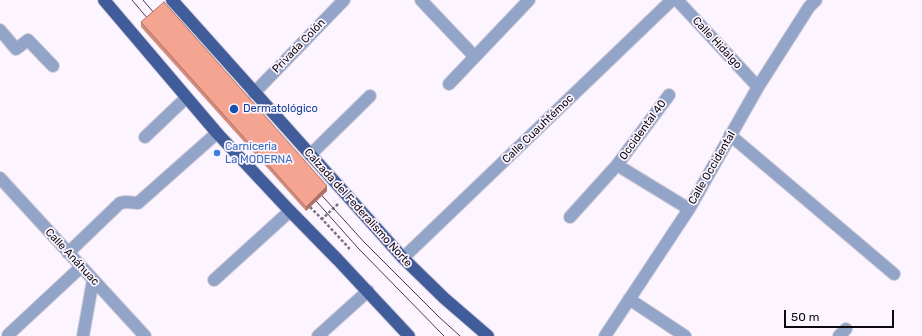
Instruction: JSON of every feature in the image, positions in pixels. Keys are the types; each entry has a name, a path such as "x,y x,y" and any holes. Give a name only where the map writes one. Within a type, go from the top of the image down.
{"main road":[{"path":"104,0 217,133 409,336"},
{"name":"Calzada del Federalismo Norte","path":"172,0 403,258 444,298 488,336"}],"street":[{"name":"Privada Colón","path":"254,93 344,0"},
{"path":"421,0 475,57"},
{"path":"449,84 529,0"},
{"name":"Calle Cuauhtémoc","path":"403,258 672,0"},
{"name":"Calle Hidalgo","path":"676,0 758,87"},
{"name":"Calle Occidental","path":"605,336 689,209 758,87 809,7 816,0"},
{"path":"0,30 16,49 28,40 53,66"},
{"name":"Occidental 40","path":"570,217 617,165 669,95"},
{"path":"310,155 370,96"},
{"path":"145,137 186,98"},
{"path":"68,253 120,203 138,203 217,133"},
{"path":"730,135 894,274"},
{"name":"Occidental 40","path":"617,165 689,209"},
{"name":"Calle Anáhuac","path":"0,178 145,336"},
{"path":"214,280 290,211"},
{"path":"8,335 81,267"},
{"path":"83,336 93,280"},
{"path":"318,336 368,291"},
{"path":"629,299 685,336"}],"path":[{"path":"322,218 338,204 343,210"},
{"path":"310,207 349,248 338,260"}],"building":[{"name":"Dermatológico","path":"164,2 327,186 306,207 141,22"}],"tram line":[{"path":"132,0 154,26"},
{"path":"143,0 160,20"},
{"path":"315,188 364,242 460,336"},
{"path":"309,193 358,248 444,336"}],"place":[{"name":"Dermatológico","path":"234,109"},
{"name":"Carniceria La MODERNA","path":"217,153"}]}
